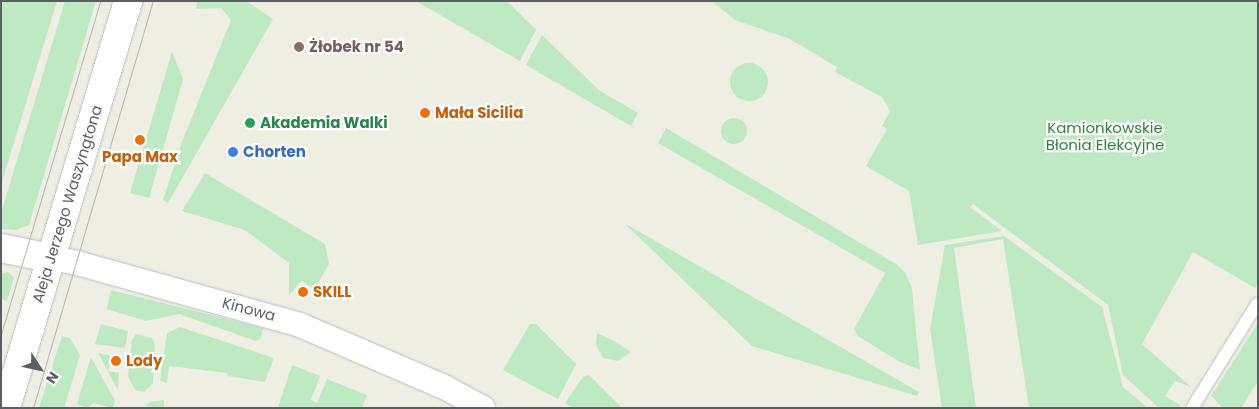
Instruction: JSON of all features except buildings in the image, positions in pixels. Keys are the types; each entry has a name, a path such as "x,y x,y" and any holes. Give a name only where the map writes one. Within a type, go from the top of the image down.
{"main road":[{"name":"Aleja Jerzego Waszyngtona","path":"6,408 128,1"},
{"name":"Kinowa","path":"1,248 50,258"}],"street":[{"name":"Kinowa","path":"50,258 77,263 300,325 452,391 484,408"}],"lane":[{"path":"1192,408 1257,304"}],"green space":[{"path":"1,1 57,1 1,185"},
{"path":"65,1 96,1 29,225 16,230 1,229 1,213"},
{"path":"197,1 246,1 273,19 168,203 163,200 182,142 231,20 221,8 196,9"},
{"path":"416,1 507,1 536,30 520,61"},
{"name":"Kamionkowskie Błonia Elekcyjne","path":"712,1 1258,1 1258,283 1255,288 1193,252 1142,344 1191,387 1175,381 1165,396 1180,405 1179,408 1159,408 1123,375 1108,305 973,204 970,207 1002,231 918,245 909,191 866,166 887,129 882,126 890,111 882,97 835,72 837,67 790,39 735,20"},
{"path":"542,35 600,91 638,113 631,126 526,65"},
{"path":"172,52 183,79 149,198 130,193"},
{"path":"749,63 762,69 768,82 762,95 749,101 736,95 730,82 736,69"},
{"path":"734,118 743,122 747,131 743,140 734,144 725,140 721,131 725,122"},
{"path":"666,128 896,264 905,272 912,289 920,370 898,361 858,336 854,329 885,273 658,143"},
{"path":"205,173 325,244 329,264 315,289 301,281 289,295 289,263 245,230 182,211"},
{"path":"624,223 919,392 917,396 752,346"},
{"path":"1004,236 1102,307 1123,387 1148,408 1029,408 1003,239 954,248 976,408 942,408 930,329 945,245"},
{"path":"8,272 14,278 7,301 1,299 1,274"},
{"path":"111,290 263,328 261,338 256,341 179,314 146,321 107,309"},
{"path":"1258,323 1258,381 1241,408 1223,408 1211,396"},
{"path":"101,324 128,331 125,348 95,344"},
{"path":"530,324 536,324 576,364 558,399 503,370"},
{"path":"180,327 274,358 265,382 228,376 227,373 169,366 167,383 160,381 167,333"},
{"path":"597,333 631,352 618,361 603,358 596,345"},
{"path":"136,334 152,338 155,345 153,383 144,392 135,390 128,376 132,340"},
{"path":"62,336 70,338 80,355 64,408 39,408"},
{"path":"98,353 111,356 108,371 119,373 118,390"},
{"path":"91,357 115,401 113,408 93,403 88,408 77,404"},
{"path":"292,365 320,376 311,400 317,403 327,379 367,395 362,408 278,408"},
{"path":"589,375 622,408 573,408 565,403 583,377"},
{"path":"164,400 164,408 144,406 151,402"}],"tram line":[{"path":"1,334 100,1"},
{"path":"33,408 153,1"}],"place":[{"name":"Żłobek nr 54","path":"299,47"},
{"name":"Mała Sicilia","path":"425,113"},
{"name":"Akademia Walki","path":"250,123"},
{"name":"Papa Max","path":"140,140"},
{"name":"Chorten","path":"233,152"},
{"name":"SKILL","path":"303,292"},
{"name":"Lody","path":"116,361"}]}
